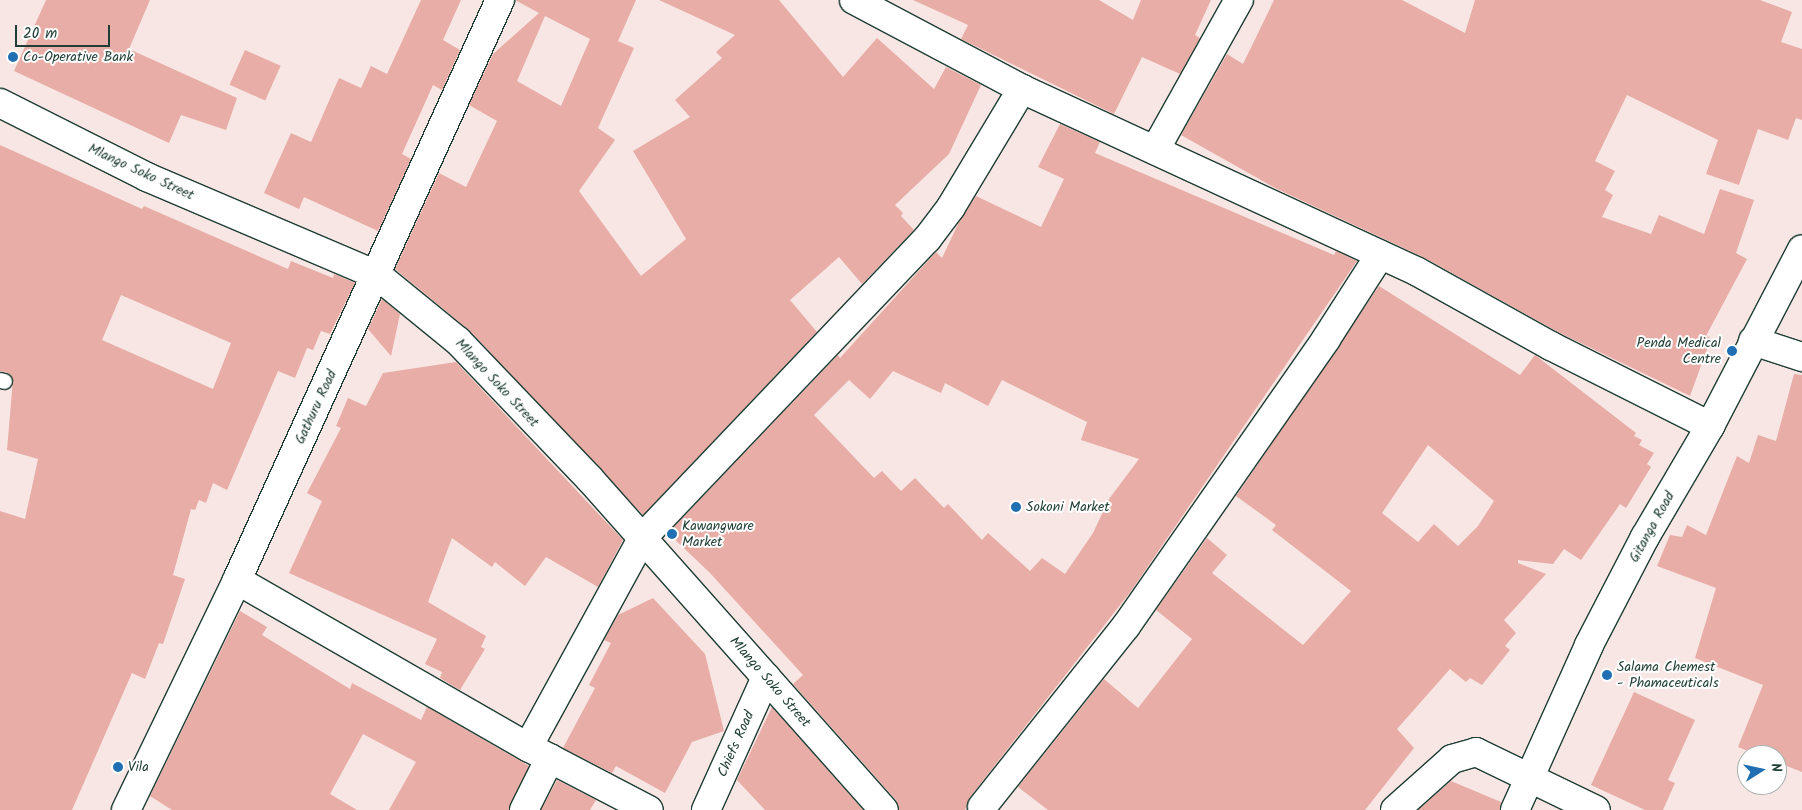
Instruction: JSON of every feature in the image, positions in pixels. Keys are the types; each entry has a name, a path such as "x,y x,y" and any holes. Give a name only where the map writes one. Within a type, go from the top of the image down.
{"street":[{"name":"Gathuru Road","path":"126,810 237,580 500,0"},
{"path":"854,0 1022,89 1111,133 1155,150 1380,255 1710,426"},
{"path":"1155,150 1239,0"},
{"path":"524,810 539,752 643,537 926,239 951,207 1022,89"},
{"name":"Mlango Soko Street","path":"0,103 147,177 376,275 458,341 643,537 884,810"},
{"name":"Gitanga Road","path":"1515,810 1589,645 1646,537 1710,426 1802,249"},
{"path":"982,807 1126,626 1326,339 1380,255"},
{"path":"1753,341 1802,357"},
{"path":"237,580 539,752 649,810"},
{"name":"Chiefs Road","path":"706,810 766,677"},
{"path":"1395,810 1452,759 1476,752 1596,810"}],"building":[{"path":"46,0 150,0 129,49 237,98 226,130 181,115 169,143 14,71"},
{"path":"421,0 461,0 443,40 460,50 442,90 433,85 402,154 411,159 378,231 304,197 299,209 264,193 291,133 311,142 339,78 361,88 371,66 387,74"},
{"path":"515,0 636,0 618,41 634,48 598,128 615,140 579,191 641,276 686,239 633,151 690,117 675,100 722,58 716,52 735,35 659,0 779,0 843,77 877,38 934,89 946,67 981,85 949,154 895,205 903,213 901,216 914,230 862,284 839,257 790,300 817,332 643,515 469,330 395,269 439,173 466,187 497,121 469,105 493,54 539,13","holes":["545,16 590,39 561,106 517,81"]},
{"path":"913,0 1099,0 1133,20 1141,0 1211,0 1195,35 1200,38 1180,74 1142,57 1114,114 961,39 968,25"},
{"path":"1274,0 1402,0 1465,33 1475,0 1760,0 1792,12 1781,42 1802,49 1802,120 1796,118 1788,140 1758,129 1739,185 1706,174 1718,140 1627,95 1595,161 1615,171 1605,190 1613,195 1602,217 1651,234 1659,215 1704,234 1720,189 1754,200 1736,253 1747,259 1706,336 1711,338 1690,396 1558,332 1425,258 1275,188 1181,135 1227,54 1243,64"},
{"path":"245,50 281,66 265,101 230,85"},
{"path":"1060,124 1100,142 1095,153 1334,255 1336,251 1357,261 1131,591 970,797 965,810 899,810 896,800 793,684 803,675 710,573 668,533 838,355 840,358 936,252 942,258 958,224 976,196 1041,227 1064,179 1038,167","holes":["893,371 941,393 945,383 988,406 1002,380 1087,422 1081,440 1139,459 1109,499 1093,533 1065,574 1042,558 1030,571 988,533 982,540 948,504 944,508 915,478 901,491 882,471 874,478 814,415 849,380 870,399"]},
{"path":"0,145 142,209 144,206 288,269 291,261 333,278 334,274 355,283 330,334 321,331 313,350 307,348 295,378 278,371 227,490 213,483 206,503 199,500 195,510 191,509 173,575 185,579 163,644 159,643 145,679 132,673 72,810 0,810 0,511 25,519 38,459 7,450 13,379 10,374 0,371","holes":["121,295 231,343 213,389 102,340"]},
{"path":"1379,286 1520,375 1535,355 1636,433 1634,436 1642,440 1639,445 1654,453 1647,464 1651,467 1626,508 1620,504 1581,560 1564,549 1553,564 1518,560 1518,563 1546,574 1504,620 1516,633 1505,646 1510,650 1482,685 1470,678 1466,682 1450,669 1397,729 1414,748 1365,810 1048,810 1018,787 1104,679 1138,708 1192,639 1156,610 1207,538 1227,555 1212,573 1303,645 1351,591 1272,530 1276,525 1236,496","holes":["1428,445 1494,501 1478,526 1458,546 1434,524 1418,542 1382,513"]},
{"path":"382,299 400,314 391,356 368,329"},
{"path":"456,362 623,540 598,587 546,557 525,586 495,562 492,567 452,538 428,602 486,636 481,647 485,649 460,690 440,678 442,672 425,664 437,639 289,573 322,501 307,493 341,428 336,426 348,398 366,406 383,373"},
{"path":"1794,374 1802,375 1802,772 1787,766 1787,745 1739,745 1763,685 1695,658 1716,588 1657,566 1670,535 1682,537 1687,525 1706,535 1737,456 1749,463 1758,435 1776,441"},
{"path":"653,598 705,654 724,731 692,742 665,793 616,766 612,773 563,748 595,688 589,685 611,643 604,640 618,615"},
{"path":"240,611 267,627 262,635 350,689 352,683 421,720 427,707 529,766 509,810 389,810 416,762 363,734 330,794 357,810 172,810 150,796"},
{"path":"1634,692 1695,720 1668,780 1675,783 1663,810 1645,810 1591,785"},
{"path":"772,707 863,810 765,810 737,780"},
{"path":"557,780 596,800 590,810 541,810"},
{"path":"1451,781 1501,802 1500,810 1418,810"}],"place":[{"name":"Co-Operative Bank","path":"13,57"},
{"name":"Penda Medical Centre","path":"1732,351"},
{"name":"Sokoni Market","path":"1016,507"},
{"name":"Kawangware Market","path":"672,534"},
{"name":"Salama Chemest - Phamaceuticals","path":"1607,675"},
{"name":"Vila","path":"118,767"}]}
